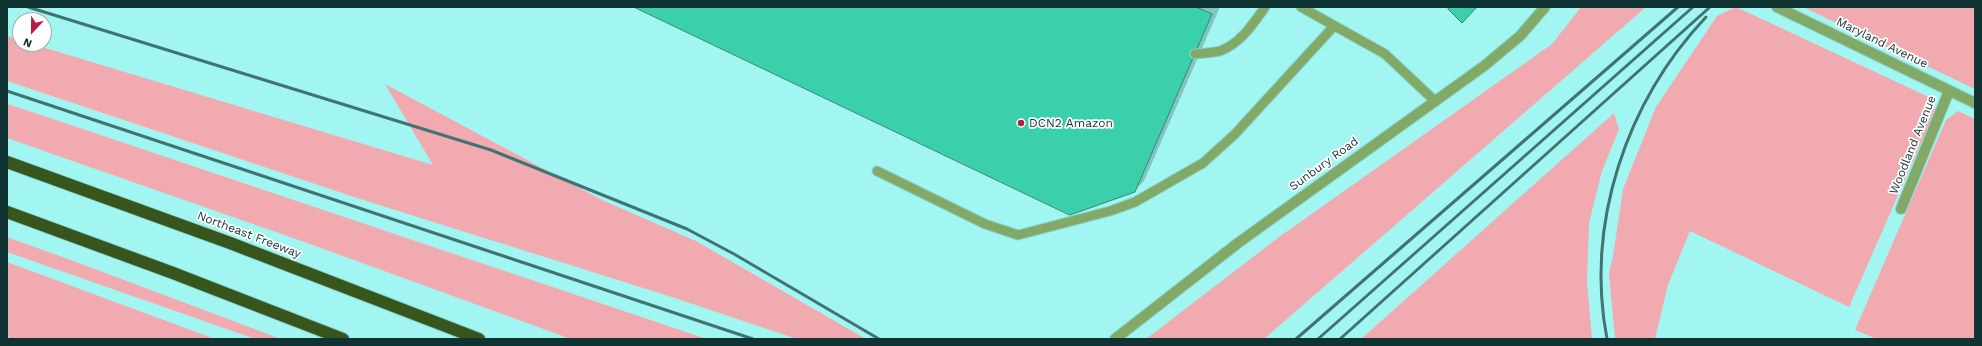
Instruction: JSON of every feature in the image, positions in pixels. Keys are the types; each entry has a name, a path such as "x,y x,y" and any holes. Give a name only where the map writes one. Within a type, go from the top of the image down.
{"highway":[{"name":"Northeast Freeway","path":"7,162 230,243 479,339"},
{"path":"7,212 173,273 343,339"}],"street":[{"name":"Sunbury Road","path":"1115,339 1238,243 1435,102 1499,54 1520,36 1545,7"},
{"name":"Maryland Avenue","path":"1777,7 1975,103"},
{"name":"Woodland Avenue","path":"1901,209 1949,91"}],"lane":[{"path":"1195,54 1220,51 1237,42 1253,25 1264,7"},
{"path":"1301,7 1385,54 1435,102"},
{"path":"877,171 985,224 1018,235 1110,211 1135,202 1203,163 1235,134 1334,26"}],"shaded area":[{"path":"1581,7 1646,7 1264,339 1146,339 1279,237 1552,44"},
{"path":"1736,7 1933,99 1935,111 1849,307 1690,231 1668,285 1655,339 1615,339 1609,273 1623,189 1656,107 1717,16"},
{"path":"1803,7 1975,7 1975,89"},
{"path":"7,36 12,38 12,52 52,52 52,50 433,165 385,84 602,200 696,241 866,339 797,339 678,299 354,197 7,81"},
{"path":"7,104 707,339 571,339 310,244 7,138"},
{"path":"1958,111 1975,119 1975,339 1877,339 1855,330 1946,120"},
{"path":"1614,113 1619,129 1602,171 1589,223 1587,282 1592,339 1361,339"},
{"path":"7,237 281,339 255,339 7,252"},
{"path":"7,262 215,339 9,339 7,326"}],"building":[{"name":"DCN2 Amazon","path":"634,7 1196,7 1212,14 1135,192 1070,215"},
{"path":"1450,7 1477,7 1462,23 1448,9"}],"railway":[{"path":"28,7 491,150 687,229 734,254 879,339"},
{"path":"1296,339 1678,7"},
{"path":"1318,339 1693,7"},
{"path":"1340,339 1710,7"},
{"path":"1607,339 1602,296 1602,252 1608,209 1618,167 1634,126 1654,87 1678,51 1706,17"},
{"path":"7,91 753,339"}],"place":[{"name":"DCN2 Amazon","path":"1021,123"}]}
